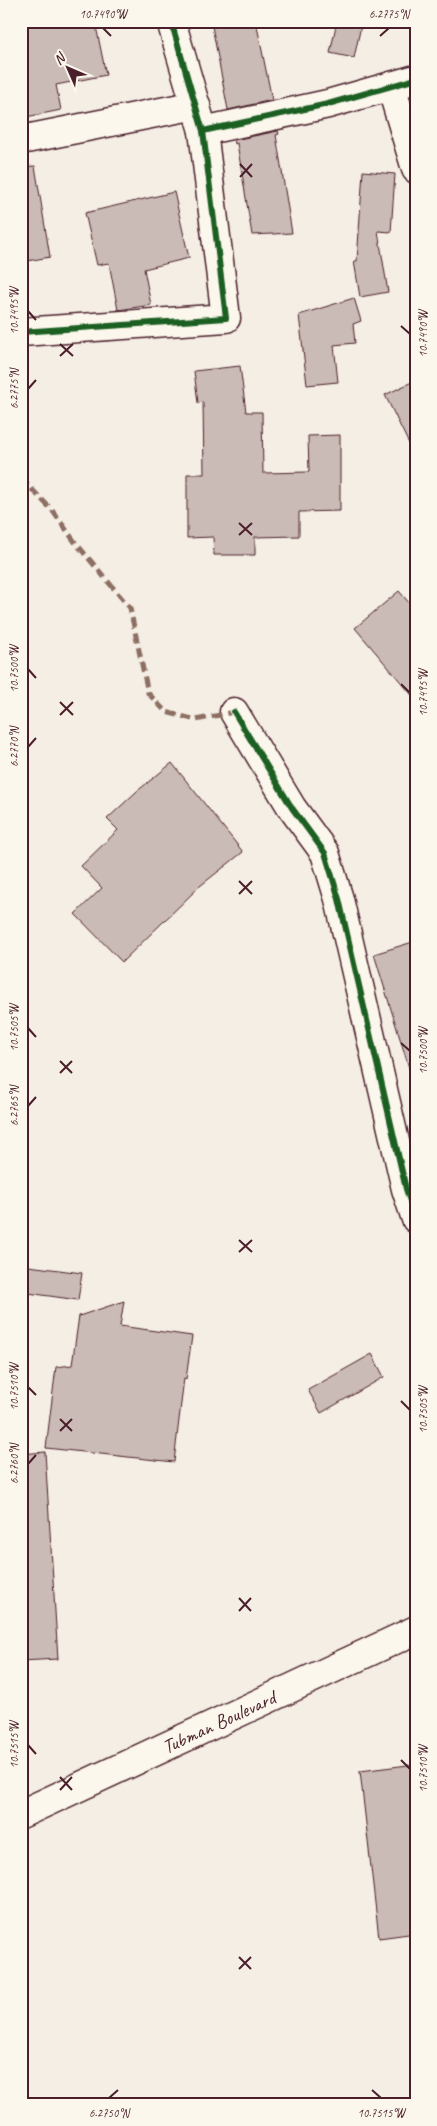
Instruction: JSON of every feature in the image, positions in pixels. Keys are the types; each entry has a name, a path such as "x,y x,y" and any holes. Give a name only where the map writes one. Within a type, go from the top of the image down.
{"main road":[{"path":"21,332 226,318 203,131 170,21"},
{"path":"203,131 328,104 404,82 416,169"},
{"path":"21,140 196,105"},
{"path":"234,712 292,808 325,853 339,899 406,1188 416,1219"},
{"name":"Tubman Boulevard","path":"21,1814 416,1630"}],"building":[{"path":"21,21 95,21 106,75 56,85 61,110 21,118"},
{"path":"233,21 256,21 272,100 228,110 212,26"},
{"path":"337,21 362,21 354,58 330,53"},
{"path":"278,131 279,134 276,135 292,233 252,235 237,143 235,144 234,140"},
{"path":"35,166 50,257 21,262 21,167"},
{"path":"363,171 395,174 391,232 378,231 388,292 360,297 354,261 357,261"},
{"path":"174,192 189,258 144,269 151,305 118,310 109,263 97,265 85,213"},
{"path":"354,298 361,321 353,324 355,343 334,345 338,382 307,385 299,315"},
{"path":"240,366 246,412 262,412 263,473 309,472 308,436 340,435 340,511 299,512 299,536 255,537 255,555 214,555 213,537 187,538 187,474 204,474 203,402 198,403 194,371"},
{"path":"416,380 416,458 385,395"},
{"path":"399,591 416,611 416,700 355,628"},
{"path":"172,763 243,852 200,886 122,962 75,914 102,888 81,866 118,830 107,819 136,792"},
{"path":"416,941 416,1070 410,1071 374,954"},
{"path":"21,1265 82,1273 78,1300 21,1292"},
{"path":"124,1301 120,1326 192,1336 186,1379 184,1378 174,1462 46,1448 56,1367 72,1365 79,1316"},
{"path":"372,1354 384,1377 321,1413 308,1390"},
{"path":"45,1452 58,1659 21,1661 21,1454"},
{"path":"416,1764 416,1933 379,1938 360,1771"}],"marked path":[{"path":"21,478 52,510 75,542 130,608 148,693 166,712 196,720 234,712"}],"cycle path":[{"path":"21,332 226,318 203,131 171,21"},
{"path":"203,131 328,104 416,79"},
{"path":"234,712 292,808 325,853 339,899 406,1189 416,1219"}]}
